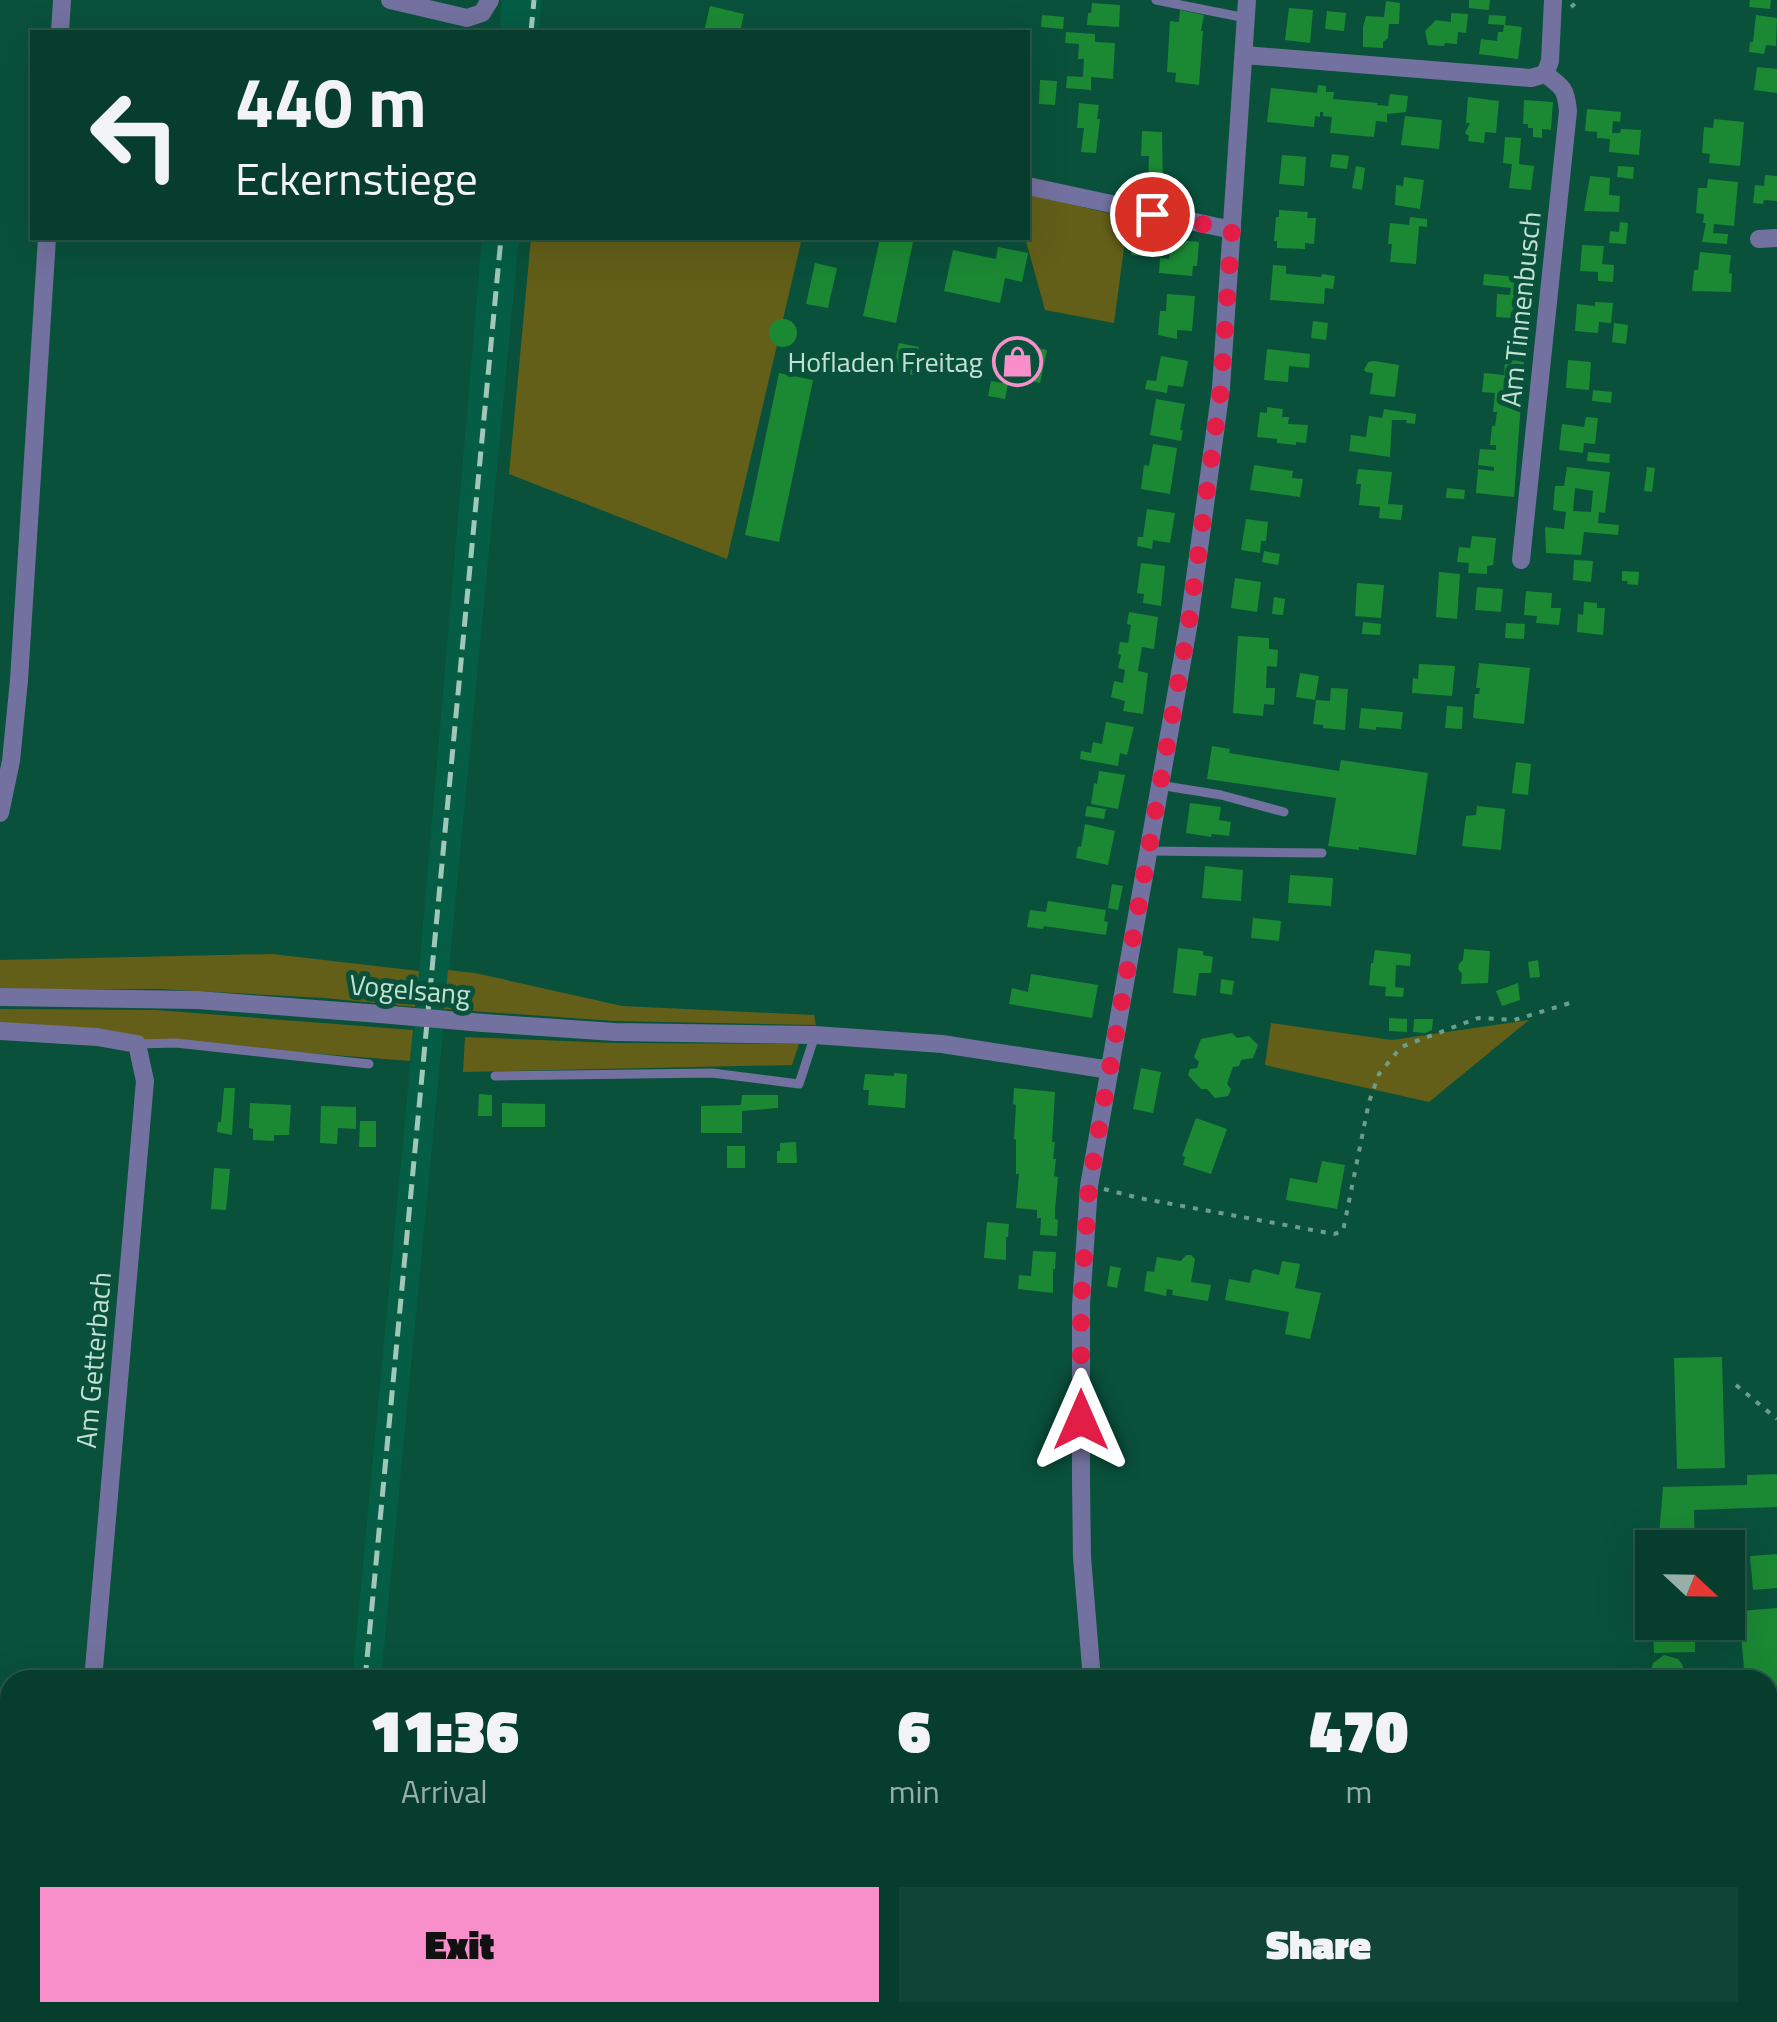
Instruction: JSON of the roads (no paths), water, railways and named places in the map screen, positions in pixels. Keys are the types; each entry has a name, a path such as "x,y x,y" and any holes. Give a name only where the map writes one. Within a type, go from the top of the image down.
{"street":[{"path":"60,30 62,0"},
{"path":"390,0 466,18 482,13 490,0"},
{"path":"1244,55 1530,78 1545,74 1550,62 1553,0"},
{"path":"1091,1670 1081,1483 1081,1305 1089,1186 1189,622 1218,408 1246,9"},
{"name":"Am Tinnenbusch","path":"1521,560 1568,111 1566,93 1545,74"},
{"path":"1030,186 1232,230"},
{"path":"0,812 12,761 19,680 47,240"},
{"name":"Vogelsang","path":"0,997 198,1000 616,1032 815,1035 942,1044 1110,1070"},
{"path":"0,1031 138,1044"},
{"name":"Am Getterbach","path":"94,1670 145,1080 138,1044"}],"lane":[{"path":"1156,0 1246,9"},
{"path":"1159,784 1284,812"},
{"path":"1148,851 1322,853"},
{"path":"495,1076 712,1073 799,1084 815,1035"},
{"path":"138,1044 176,1043 370,1064"}],"railway":[{"path":"531,30 534,0"},
{"path":"366,1670 501,240"}],"place":[{"name":"Hofladen Freitag","path":"1018,361"}]}
